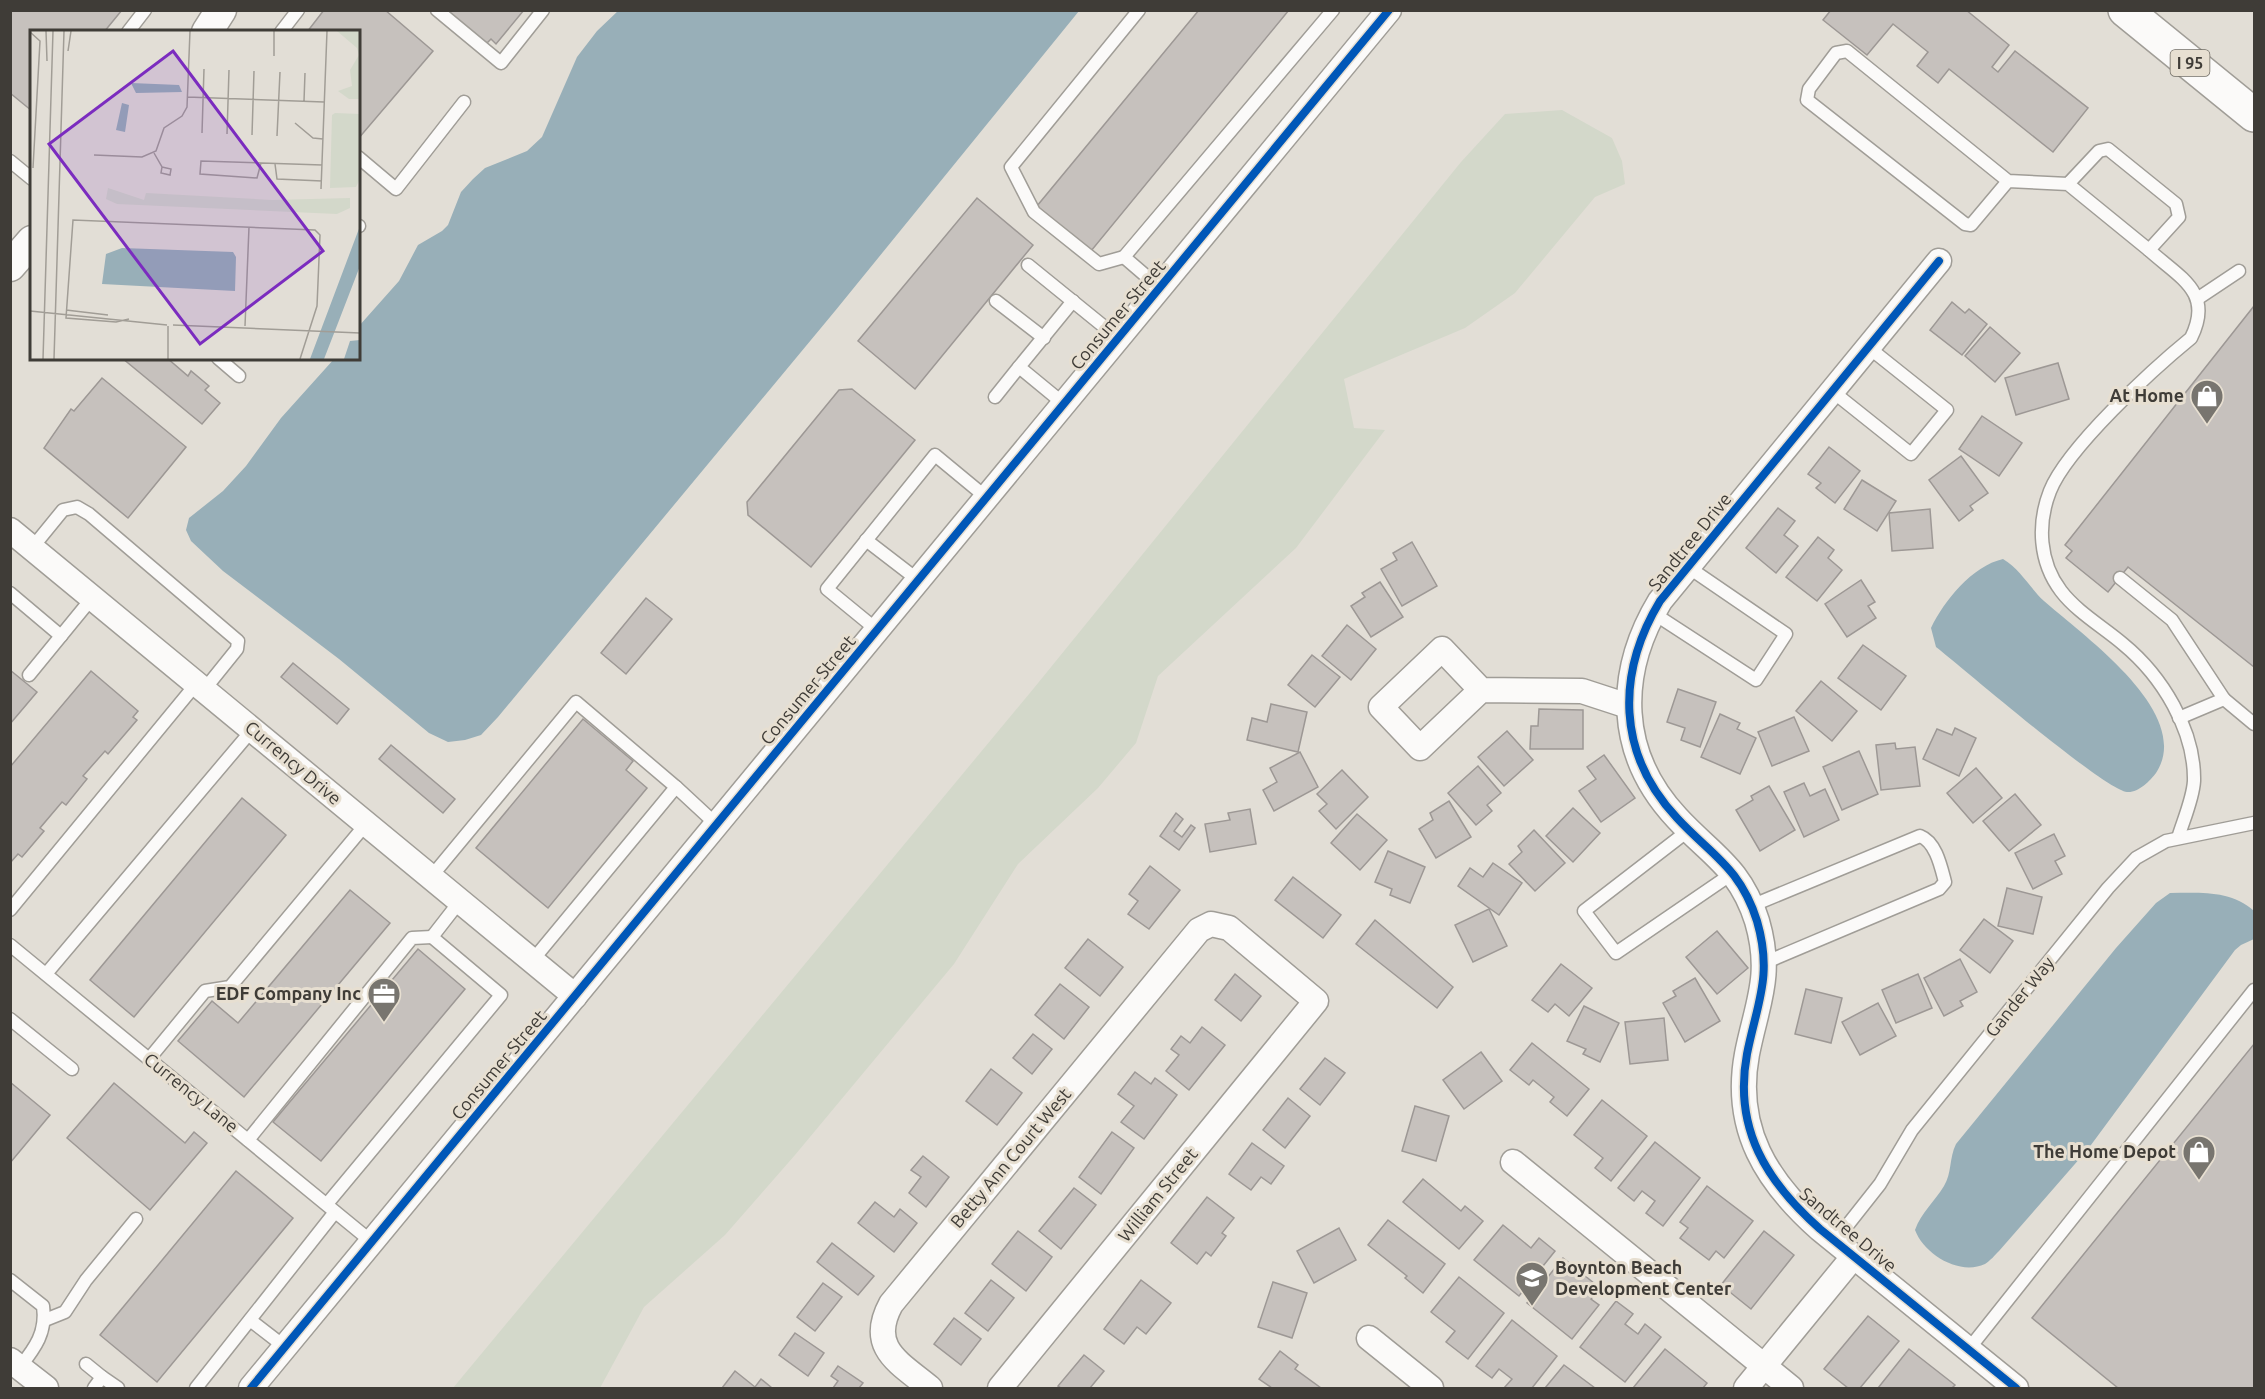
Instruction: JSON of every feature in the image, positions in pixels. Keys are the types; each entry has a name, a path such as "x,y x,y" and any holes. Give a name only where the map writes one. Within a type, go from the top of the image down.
{"highway":[{"name":"I 95","path":"2125,10 2254,115"}],"street":[{"name":"Consumer Street","path":"251,1389 1160,288 1384,12"},
{"path":"10,266 30,243"},
{"name":"Sandtree Drive","path":"1939,261 1688,567 1653,613 1635,651 1629,678 1628,706 1640,761 1652,786 1689,830 1715,852 1734,873 1757,920 1764,963 1761,1003 1747,1054 1744,1082 1748,1124 1766,1170 1782,1193 1835,1241 2016,1389"},
{"name":"Currency Drive","path":"17,539 92,598 575,996"},
{"path":"1481,690 1582,691 1628,706"},
{"name":"Betty Ann Court West","path":"930,1389 891,1356 884,1344 882,1330 884,1317 891,1304 1199,930 1211,924 1229,928 1316,1001"},
{"name":"William Street","path":"1000,1389 1316,1001"},
{"path":"1514,1162 1791,1389"},
{"path":"1746,1389 1854,1256"},
{"path":"1369,1338 1431,1389"},
{"path":"15,1363 46,1389"}],"lane":[{"path":"130,30 145,10"},
{"path":"283,30 298,10"},
{"path":"437,10 501,63 543,10"},
{"path":"1139,10 1011,167 1034,212 1099,264 1124,257 1333,10"},
{"path":"2008,181 1971,225 1965,224 1807,100 1809,89 1836,53 1847,51 2008,181 2068,184 2195,290 2199,321 2191,338 2102,423 2070,459 2050,490 2042,518 2042,549 2050,572 2061,591 2125,645 2150,670 2175,705 2189,750 2194,782 2178,838"},
{"path":"360,159 396,189 464,102"},
{"path":"2068,184 2099,151 2108,149 2168,197 2176,204 2179,217 2149,250"},
{"path":"10,161 30,177"},
{"path":"1124,257 1160,288"},
{"path":"1028,265 1118,338"},
{"path":"2197,298 2240,271"},
{"path":"996,301 1044,338"},
{"path":"995,397 1073,301"},
{"path":"1832,391 1911,454 1947,410 1868,347"},
{"path":"220,360 239,376"},
{"path":"1019,367 1064,404"},
{"path":"877,630 827,589 935,455 987,498"},
{"path":"10,910 200,687 237,649 238,641 89,514 77,507 63,510 17,539"},
{"path":"866,540 918,580"},
{"path":"1653,613 1756,680 1786,634 1688,567"},
{"path":"2120,578 2172,620 2224,699 2254,724"},
{"path":"10,593 62,636"},
{"path":"28,675 92,598"},
{"path":"2179,718 2224,699"},
{"path":"431,877 576,702 717,825"},
{"path":"46,974 252,730"},
{"path":"532,961 676,787"},
{"name":"Gander Way","path":"1835,1241 1880,1184 1912,1130 2108,888 2136,858 2166,841 2254,823"},
{"path":"150,1059 205,991 230,987 366,824"},
{"path":"1689,830 1584,911 1616,953 1734,873"},
{"path":"1751,906 1920,836 1924,837 1937,856 1945,882 1939,889 1764,963"},
{"path":"432,937 460,901"},
{"path":"196,1389 250,1320 331,1208 501,995 432,937 412,938 248,1140"},
{"name":"Currency Lane","path":"10,945 372,1242"},
{"path":"1968,1350 2254,990"},
{"path":"10,1018 72,1069"},
{"path":"45,1320 66,1312 86,1280 136,1219"},
{"path":"10,1280 43,1306 45,1320 36,1347 15,1363"},
{"path":"250,1320 285,1347"},
{"path":"86,1364 118,1389"},
{"path":"94,1389 102,1377"}],"shaded area":[{"path":"1562,110 1612,138 1622,161 1625,184 1595,197 1515,293 1465,328 1344,379 1354,428 1385,430 1296,548 1158,676 1136,743 1098,788 1018,864 954,964 795,1155 725,1235 644,1307 600,1388 453,1388 1034,688 1461,162 1505,114"}],"water":[{"path":"619,10 1079,11 835,311 498,717 481,735 448,742 429,733 339,659 223,571 191,541 186,530 189,518 223,491 246,466 281,418 333,360 360,360 360,325 399,281 418,245 448,225 461,192 473,179 485,168 527,151 542,137 577,57 597,31"},
{"path":"2003,559 2015,568 2044,601 2129,677 2148,701 2160,726 2164,750 2156,773 2139,789 2127,792 2113,786 2091,771 2033,727 1936,647 1931,628 1951,596 1981,569"},
{"path":"2170,893 2215,894 2245,904 2254,911 2254,939 2235,950 2088,1149 1994,1256 1985,1264 1964,1267 1954,1265 1934,1254 1926,1247 1915,1230 1947,1181 1956,1144 2116,948 2156,903"}],"building":[{"path":"10,10 122,10 106,30 30,30 30,109 10,93"},
{"path":"324,10 385,10 433,51 360,137 360,30 309,30"},
{"path":"446,10 524,10 496,44 491,39 486,44"},
{"path":"1199,10 1289,10 1091,251 1037,206"},
{"path":"1831,10 1966,10 2009,45 1992,67 1998,72 2015,51 2088,108 2053,152 1949,69 1938,83 1917,66 1928,52 1893,24 1867,55 1823,20"},
{"path":"977,198 1033,245 915,389 858,341"},
{"path":"1952,302 1965,313 1969,309 1987,324 1962,355 1930,330"},
{"name":"At Home","path":"2254,306 2254,667 2128,567 2108,592 2066,558 2072,551 2065,545"},
{"path":"1990,327 2020,353 1995,382 1965,356"},
{"path":"124,360 169,360 188,376 191,371 209,386 205,390 220,403 202,424"},
{"path":"2058,363 2069,399 2016,415 2005,378"},
{"path":"102,378 186,447 128,518 44,448 71,409 74,411"},
{"path":"852,389 915,440 811,567 748,515 747,502 839,390"},
{"path":"1982,416 2022,443 1999,476 1959,449"},
{"path":"1829,447 1860,471 1835,503 1816,488 1821,483 1808,474"},
{"path":"1961,456 1988,493 1970,506 1973,510 1959,521 1929,480"},
{"path":"1862,480 1896,501 1877,531 1844,509"},
{"path":"1778,508 1795,521 1784,535 1798,546 1776,573 1746,548"},
{"path":"1930,509 1933,548 1892,551 1889,513"},
{"path":"1818,537 1834,550 1828,558 1842,570 1817,601 1786,577"},
{"path":"1412,542 1437,586 1402,606 1381,569 1397,560 1393,553"},
{"path":"1861,580 1875,602 1868,606 1876,618 1847,637 1825,604"},
{"path":"1380,582 1403,617 1371,637 1351,606 1365,597 1362,593"},
{"path":"646,598 672,619 626,674 601,653"},
{"path":"1347,625 1376,649 1351,680 1322,656"},
{"path":"1863,645 1906,676 1881,710 1838,678"},
{"path":"1312,655 1340,677 1315,707 1288,685"},
{"path":"293,663 349,709 337,724 281,677"},
{"path":"10,670 37,692 10,724"},
{"path":"91,671 138,711 133,717 137,720 108,754 105,751 83,776 87,779 66,805 62,802 40,828 44,831 22,857 18,854 10,863 10,767"},
{"path":"1821,681 1857,711 1832,741 1796,711"},
{"path":"1678,689 1716,702 1700,747 1681,740 1685,728 1667,722"},
{"path":"1271,704 1307,712 1298,752 1247,740 1252,718 1267,722"},
{"path":"1539,709 1583,710 1583,749 1530,749 1531,726 1538,726"},
{"path":"1720,714 1740,723 1737,729 1756,738 1740,774 1701,757"},
{"path":"1794,717 1809,751 1772,766 1758,732"},
{"path":"583,719 633,761 626,770 647,788 548,908 476,848"},
{"path":"1955,728 1976,738 1959,776 1923,759 1937,729 1952,735"},
{"path":"1507,731 1533,760 1504,786 1478,757"},
{"path":"1895,743 1896,749 1915,747 1920,786 1881,790 1876,745"},
{"path":"391,745 455,799 443,813 379,759"},
{"path":"1859,751 1878,794 1842,810 1823,767"},
{"path":"1300,752 1318,787 1274,811 1263,790 1277,782 1270,768"},
{"path":"1604,755 1635,798 1601,822 1579,791 1596,779 1587,767"},
{"path":"1478,766 1501,793 1487,805 1492,811 1476,825 1448,793"},
{"path":"1976,768 2002,798 1973,823 1947,793"},
{"path":"1342,770 1368,797 1336,829 1319,811 1327,804 1317,794"},
{"path":"1804,783 1810,796 1825,789 1839,820 1804,837 1784,792"},
{"path":"1769,786 1795,830 1760,851 1736,810 1753,800 1751,796"},
{"path":"2015,794 2041,825 2009,851 1983,821"},
{"path":"242,798 286,835 134,1017 90,980"},
{"path":"1449,801 1471,837 1436,858 1419,829 1433,820 1430,813"},
{"path":"1573,808 1600,833 1573,862 1546,836"},
{"path":"1250,809 1256,844 1210,852 1205,824 1230,820 1228,813"},
{"path":"1176,813 1183,819 1174,831 1182,837 1191,825 1195,828 1179,850 1160,836"},
{"path":"1357,814 1387,840 1360,870 1331,843"},
{"path":"1534,830 1565,863 1535,891 1509,864 1522,852 1518,846"},
{"path":"2054,834 2065,856 2055,861 2062,874 2033,889 2015,853"},
{"path":"1388,851 1425,867 1410,903 1390,895 1392,889 1375,882"},
{"path":"1493,863 1522,883 1499,915 1458,886 1470,868 1483,877"},
{"path":"1150,866 1180,890 1149,929 1128,914 1138,901 1129,894"},
{"path":"1293,877 1341,915 1323,938 1275,900"},
{"path":"2007,888 2042,897 2033,934 1998,926"},
{"path":"350,890 390,923 244,1097 178,1041 212,1001 238,1023"},
{"path":"1489,909 1507,946 1473,962 1455,925"},
{"path":"1984,919 2013,941 1990,973 1960,950"},
{"path":"1375,920 1453,987 1437,1008 1356,944"},
{"path":"1717,931 1748,968 1717,994 1686,957"},
{"path":"1088,939 1123,967 1100,996 1065,968"},
{"path":"418,949 465,989 321,1161 273,1122"},
{"path":"1960,959 1977,992 1960,1001 1963,1006 1944,1016 1924,978"},
{"path":"1561,964 1592,988 1569,1016 1555,1004 1548,1012 1532,1000"},
{"path":"1235,974 1261,996 1241,1021 1215,1000"},
{"path":"1918,974 1932,1008 1896,1023 1882,990"},
{"path":"1695,978 1720,1021 1685,1042 1663,1003 1676,996 1673,991"},
{"path":"1060,984 1089,1007 1064,1039 1035,1015"},
{"path":"1806,989 1842,998 1831,1043 1795,1034"},
{"path":"1878,1003 1896,1036 1860,1055 1842,1022"},
{"path":"1584,1006 1619,1023 1600,1062 1583,1054 1586,1049 1567,1041"},
{"path":"1664,1018 1668,1060 1630,1064 1625,1022"},
{"path":"1202,1027 1225,1045 1189,1090 1166,1071 1179,1055 1171,1049 1181,1036 1190,1043"},
{"path":"1033,1034 1052,1049 1032,1074 1013,1058"},
{"path":"1532,1043 1589,1089 1567,1116 1550,1102 1554,1097 1533,1080 1529,1085 1510,1070"},
{"name":"The Home Depot","path":"2254,1044 2254,1388 2118,1388 2032,1318"},
{"path":"1481,1052 1502,1081 1464,1109 1443,1080"},
{"path":"1325,1058 1345,1073 1320,1105 1300,1089"},
{"path":"991,1069 1022,1093 997,1125 966,1101"},
{"path":"1135,1072 1151,1084 1155,1078 1177,1095 1144,1139 1121,1122 1134,1106 1118,1094"},
{"path":"10,1082 50,1115 10,1163"},
{"path":"114,1083 185,1143 194,1132 207,1143 150,1210 67,1138"},
{"path":"1288,1098 1310,1116 1285,1148 1263,1130"},
{"path":"1602,1100 1647,1136 1611,1181 1595,1168 1603,1158 1574,1135"},
{"path":"1415,1106 1449,1116 1436,1161 1402,1151"},
{"path":"1112,1132 1134,1148 1101,1194 1079,1177"},
{"path":"1655,1142 1700,1178 1663,1226 1646,1213 1655,1201 1642,1191 1634,1201 1618,1188"},
{"path":"1252,1143 1284,1166 1271,1184 1261,1177 1251,1190 1229,1174"},
{"path":"923,1156 949,1177 926,1207 909,1193 921,1177 911,1170"},
{"path":"236,1171 293,1218 157,1382 100,1335"},
{"path":"1423,1179 1461,1211 1465,1206 1483,1221 1459,1249 1403,1202"},
{"path":"1707,1186 1753,1221 1724,1258 1716,1251 1709,1260 1680,1238 1688,1228 1680,1222"},
{"path":"1074,1188 1096,1205 1061,1249 1039,1231"},
{"path":"1207,1197 1234,1218 1222,1233 1226,1236 1211,1256 1206,1252 1197,1264 1171,1243"},
{"path":"875,1202 894,1217 900,1209 917,1223 894,1252 858,1223"},
{"path":"1388,1220 1445,1264 1423,1293 1405,1278 1407,1276 1368,1245"},
{"path":"1503,1225 1531,1248 1539,1238 1555,1251 1519,1296 1474,1260"},
{"path":"1339,1228 1356,1260 1314,1283 1297,1251"},
{"path":"1018,1231 1052,1257 1026,1291 992,1264"},
{"path":"1764,1231 1794,1255 1751,1309 1721,1285"},
{"path":"832,1243 874,1276 858,1295 817,1262"},
{"path":"1563,1258 1600,1288 1591,1299 1599,1305 1572,1339 1527,1303"},
{"path":"1459,1277 1504,1313 1468,1359 1446,1342 1455,1331 1431,1312"},
{"path":"991,1280 1014,1298 988,1331 965,1313"},
{"path":"1141,1280 1171,1303 1146,1334 1137,1327 1124,1344 1104,1329"},
{"path":"1273,1282 1307,1293 1292,1338 1258,1327"},
{"path":"823,1283 842,1297 815,1331 797,1317"},
{"path":"1616,1301 1633,1314 1625,1324 1638,1334 1645,1324 1661,1337 1625,1382 1580,1347"},
{"path":"1868,1316 1899,1341 1860,1388 1848,1388 1824,1369"},
{"path":"954,1318 981,1339 961,1365 934,1344"},
{"path":"1512,1320 1557,1356 1532,1388 1504,1388 1512,1379 1499,1369 1492,1378 1476,1366"},
{"path":"795,1333 824,1353 808,1376 779,1355"},
{"path":"1665,1349 1707,1383 1703,1388 1633,1388"},
{"path":"1909,1349 1955,1385 1952,1388 1878,1388"},
{"path":"1280,1351 1298,1365 1295,1369 1321,1388 1272,1388 1259,1379"},
{"path":"1084,1355 1104,1371 1090,1388 1061,1388 1058,1386"},
{"path":"1564,1365 1595,1388 1545,1388"},
{"path":"838,1366 863,1383 859,1388 833,1388 838,1381 831,1376"},
{"path":"735,1371 755,1387 761,1379 772,1388 722,1388"}],"cycle path":[{"path":"251,1388 1389,10"},
{"path":"1939,261 1660,601 1646,629 1636,657 1630,685 1630,713 1634,740 1643,767 1657,793 1677,818 1733,874 1742,887 1757,921 1762,940 1764,974 1747,1054 1744,1081 1745,1106 1758,1152 1770,1173 1784,1192 1820,1229 2016,1388"}],"place":[{"name":"At Home","path":"2207,425"},
{"name":"EDF Company Inc","path":"384,1023"},
{"name":"The Home Depot","path":"2199,1181"},
{"name":"Boynton Beach Development Center","path":"1532,1307"}]}
